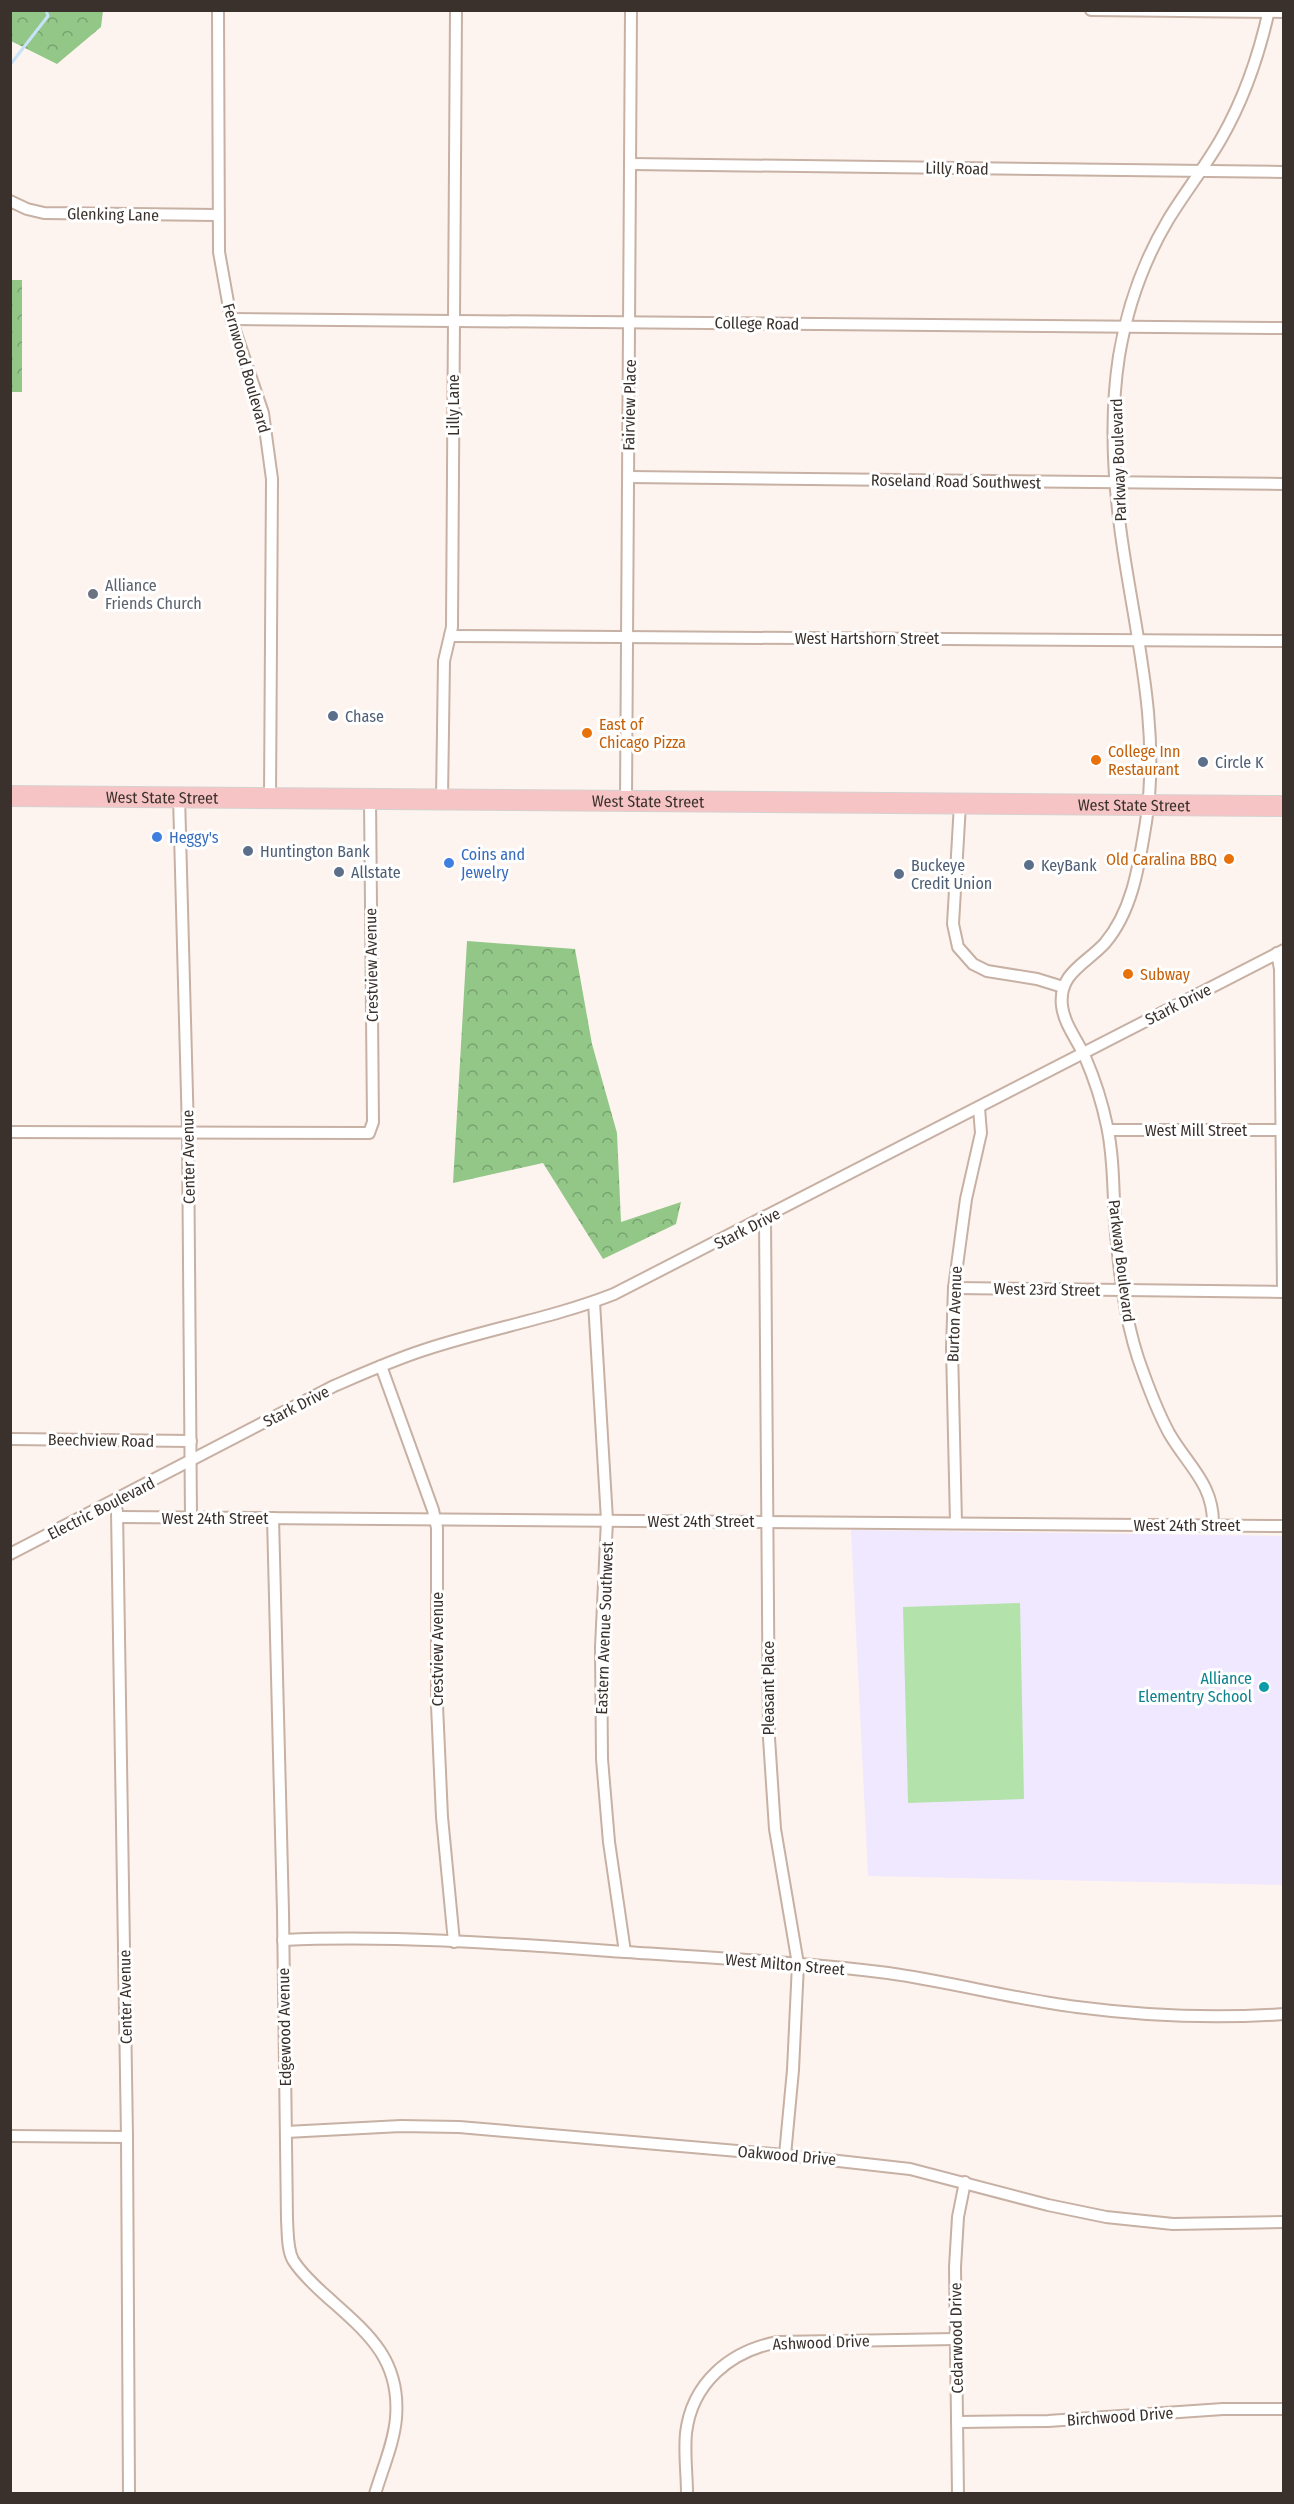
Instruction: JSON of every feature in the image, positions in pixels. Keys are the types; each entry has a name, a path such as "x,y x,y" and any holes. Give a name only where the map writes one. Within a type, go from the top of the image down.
{"highway":[{"name":"West State Street","path":"10,796 1284,806"}],"street":[{"name":"Fernwood Boulevard","path":"219,10 217,215 222,276 231,319 263,413 272,479 270,797"},
{"name":"Lilly Lane","path":"442,799 444,662 450,636 456,10"},
{"name":"Fairview Place","path":"626,800 631,10"},
{"path":"1091,10 1284,12"},
{"name":"Parkway Boulevard","path":"1213,1525 1210,1494 1172,1437 1136,1353 1123,1290 1108,1130 1096,1083 1063,1014 1063,987 1074,968 1106,942 1123,915 1138,866 1149,804 1149,746 1140,640 1121,535 1116,483 1116,393 1125,327 1137,285 1157,241 1223,135 1242,96 1254,65 1269,11"},
{"name":"Lilly Road","path":"631,164 1284,172"},
{"name":"Glenking Lane","path":"10,201 27,209 44,213 217,215"},
{"name":"College Road","path":"231,319 1284,328"},
{"name":"Roseland Road Southwest","path":"629,477 1284,484"},
{"name":"West Hartshorn Street","path":"450,636 1284,641"},
{"name":"Center Avenue","path":"179,796 188,1132 191,1518"},
{"name":"Crestview Avenue","path":"188,1132 363,1134 371,1131 373,1122 370,798"},
{"path":"960,804 953,924 958,946 967,959 987,971 1037,979 1063,987"},
{"path":"1280,952 1283,1292"},
{"name":"Stark Drive","path":"191,1460 334,1386 381,1365 425,1349 594,1302 614,1294 1280,952"},
{"name":"Burton Avenue","path":"956,1523 952,1348 954,1288 966,1199 981,1133 979,1108"},
{"name":"West Mill Street","path":"1108,1130 1282,1130"},
{"path":"10,1132 188,1132"},
{"name":"Pleasant Place","path":"765,1218 768,1729 771,1788 781,1868 798,1964 793,2070 785,2155"},
{"name":"West 23rd Street","path":"954,1288 1283,1292"},
{"name":"Eastern Avenue Southwest","path":"594,1302 607,1520 601,1657 602,1759 609,1842 625,1952"},
{"name":"Crestview Avenue","path":"381,1365 435,1518 437,1716 442,1817 454,1942"},
{"name":"Beechview Road","path":"10,1439 191,1441"},
{"name":"Electric Boulevard","path":"10,1554 115,1502 191,1460"},
{"name":"Center Avenue","path":"115,1502 118,1517 127,2137 129,2493"},
{"name":"West 24th Street","path":"118,1517 1284,1526"},
{"name":"Edgewood Avenue","path":"273,1518 287,2220 290,2249 293,2259 308,2279 374,2342 387,2362 393,2378 396,2394 395,2426 375,2493"},
{"name":"West Milton Street","path":"283,1940 368,1938 454,1942 798,1964 919,1977 1075,2007 1155,2015 1222,2017 1284,2014"},
{"name":"Oakwood Drive","path":"285,2132 401,2126 459,2127 785,2155 877,2164 965,2182 1048,2205 1117,2218 1206,2225 1284,2222"},
{"path":"10,2136 127,2137"},
{"name":"Cedarwood Drive","path":"958,2493 956,2242 965,2182"},
{"name":"Ashwood Drive","path":"687,2493 686,2448 690,2415 700,2391 710,2377 730,2360 761,2345 778,2342 956,2339"},
{"name":"Birchwood Drive","path":"957,2422 1048,2421 1224,2409 1284,2409"}],"shaded area":[{"path":"851,1530 1283,1536 1283,1885 868,1876"}],"green space":[{"path":"10,11 103,11 101,27 57,64 11,41"},
{"path":"11,280 22,280 22,392 11,392"},
{"path":"467,941 575,949 592,1044 617,1133 621,1222 681,1202 676,1224 603,1259 543,1163 453,1183"},
{"path":"1020,1603 1024,1799 908,1803 903,1607"}],"waterway":[{"path":"10,65 48,16 46,10"}],"place":[{"name":"Alliance Friends Church","path":"93,594"},
{"name":"Chase","path":"333,716"},
{"name":"East of Chicago Pizza","path":"587,733"},
{"name":"College Inn Restaurant","path":"1096,760"},
{"name":"Circle K","path":"1203,762"},
{"name":"Heggy's","path":"157,837"},
{"name":"Huntington Bank","path":"248,851"},
{"name":"Old Caralina BBQ","path":"1229,859"},
{"name":"Coins and Jewelry","path":"449,863"},
{"name":"KeyBank","path":"1029,865"},
{"name":"Allstate","path":"339,872"},
{"name":"Buckeye Credit Union","path":"899,874"},
{"name":"Subway","path":"1128,974"},
{"name":"Alliance Elementry School","path":"1264,1687"}]}
